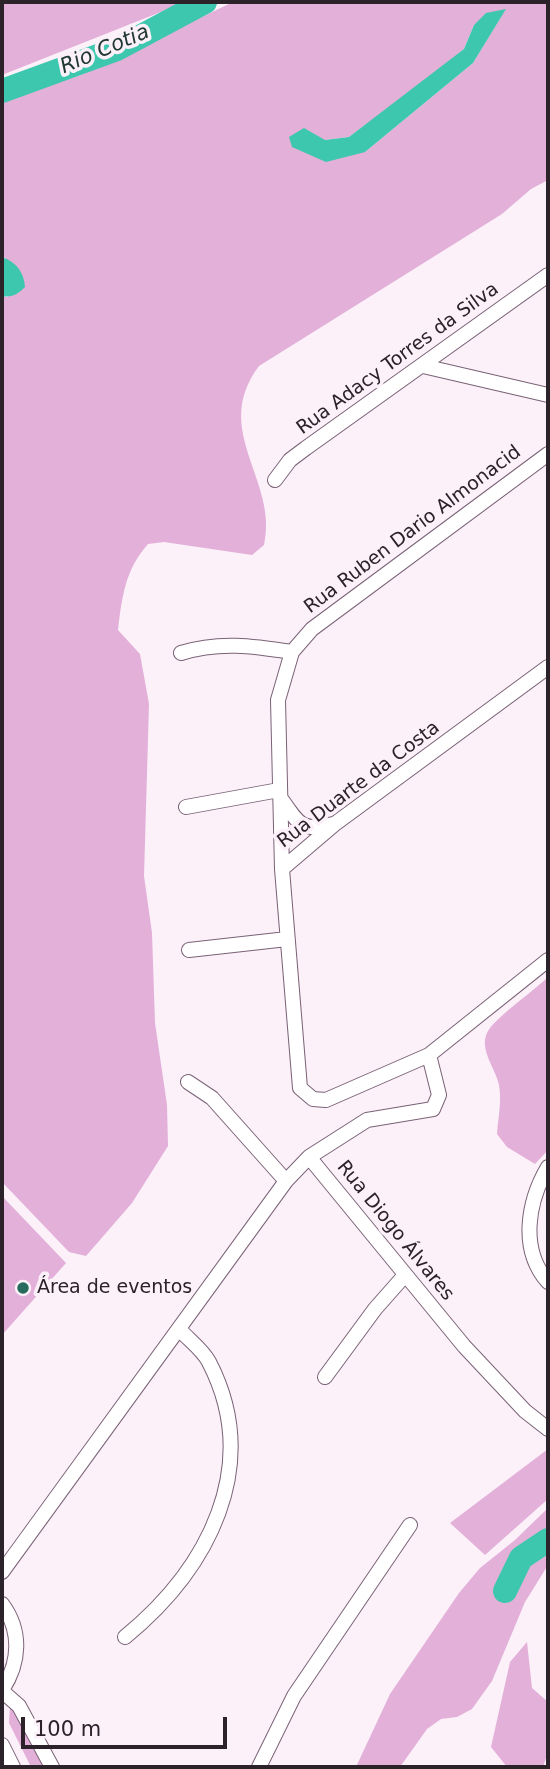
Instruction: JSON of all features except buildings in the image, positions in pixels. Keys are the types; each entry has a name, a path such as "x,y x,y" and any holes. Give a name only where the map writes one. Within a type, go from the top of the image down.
{"street":[{"name":"Rua Adacy Torres da Silva","path":"275,480 290,460 548,275"},
{"path":"424,366 548,395"},
{"name":"Rua Ruben Dario Almonacid","path":"282,869 278,700 292,652 312,629 548,454"},
{"path":"181,653 205,645 224,644 292,652"},
{"name":"Rua Duarte da Costa","path":"548,667 336,823 282,869 300,1088 313,1099 326,1100 429,1055 548,960"},
{"path":"187,807 280,795 297,821 307,827 336,823"},
{"path":"189,950 287,939"},
{"path":"309,1157 367,1120 433,1109 439,1095 429,1055"},
{"path":"188,1082 212,1098 286,1181"},
{"name":"Rua Diogo Álvares","path":"2,1572 286,1181 309,1157 472,1355 524,1411 548,1429"},
{"path":"548,1167 531,1205 529,1227 534,1255 548,1282"},
{"path":"325,1377 375,1309 405,1275"},
{"path":"125,1637 155,1613 197,1556 230,1481 231,1434 223,1399 208,1360 180,1330"},
{"path":"259,1767 294,1696 410,1525"},
{"path":"2,1604 12,1622 16,1653 13,1668 2,1690 19,1706 52,1767"},
{"path":"2,1745 13,1767"}],"shaded area":[{"path":"2,2 186,2 2,75"},
{"path":"233,2 548,2 548,180 531,189 502,214 259,366 246,390 241,412 243,434 263,499 266,521 264,545 252,555 164,542 148,544 129,574 118,630 140,654 149,704 144,876 152,933 155,1023 167,1105 168,1146 132,1203 86,1256 69,1252 2,1182 2,296 8,297 6,258 2,257 2,99 81,75","holes":["505,10 473,63 365,152 325,140 349,137 464,49 474,25"]},
{"path":"506,9 473,63 365,152 326,162 292,147 289,137 304,128 325,140 349,137 464,49 474,25 486,13"},
{"path":"2,257 18,268 23,277 25,287 12,296 2,296"},
{"path":"548,977 548,1150 535,1164 507,1147 497,1134 500,1091 486,1053 485,1039 498,1020"},
{"name":"Área de eventos","path":"2,1196 66,1263 2,1335"},
{"path":"548,1449 548,1499 485,1555 450,1523"},
{"path":"548,1508 548,1565 525,1602 492,1681 472,1709 457,1717 441,1719 427,1729 400,1767 356,1767 390,1694 459,1593 480,1568 515,1540"},
{"path":"527,1642 532,1688 548,1702 548,1752 543,1767 507,1767 491,1747 510,1662"},
{"path":"10,1706 46,1767 31,1767 9,1723"}],"waterway":[{"name":"Rio Cotia","path":"2,91 117,49 205,2"},
{"path":"505,1591 521,1558 548,1540"}],"place":[{"name":"Área de eventos","path":"23,1288"}]}
